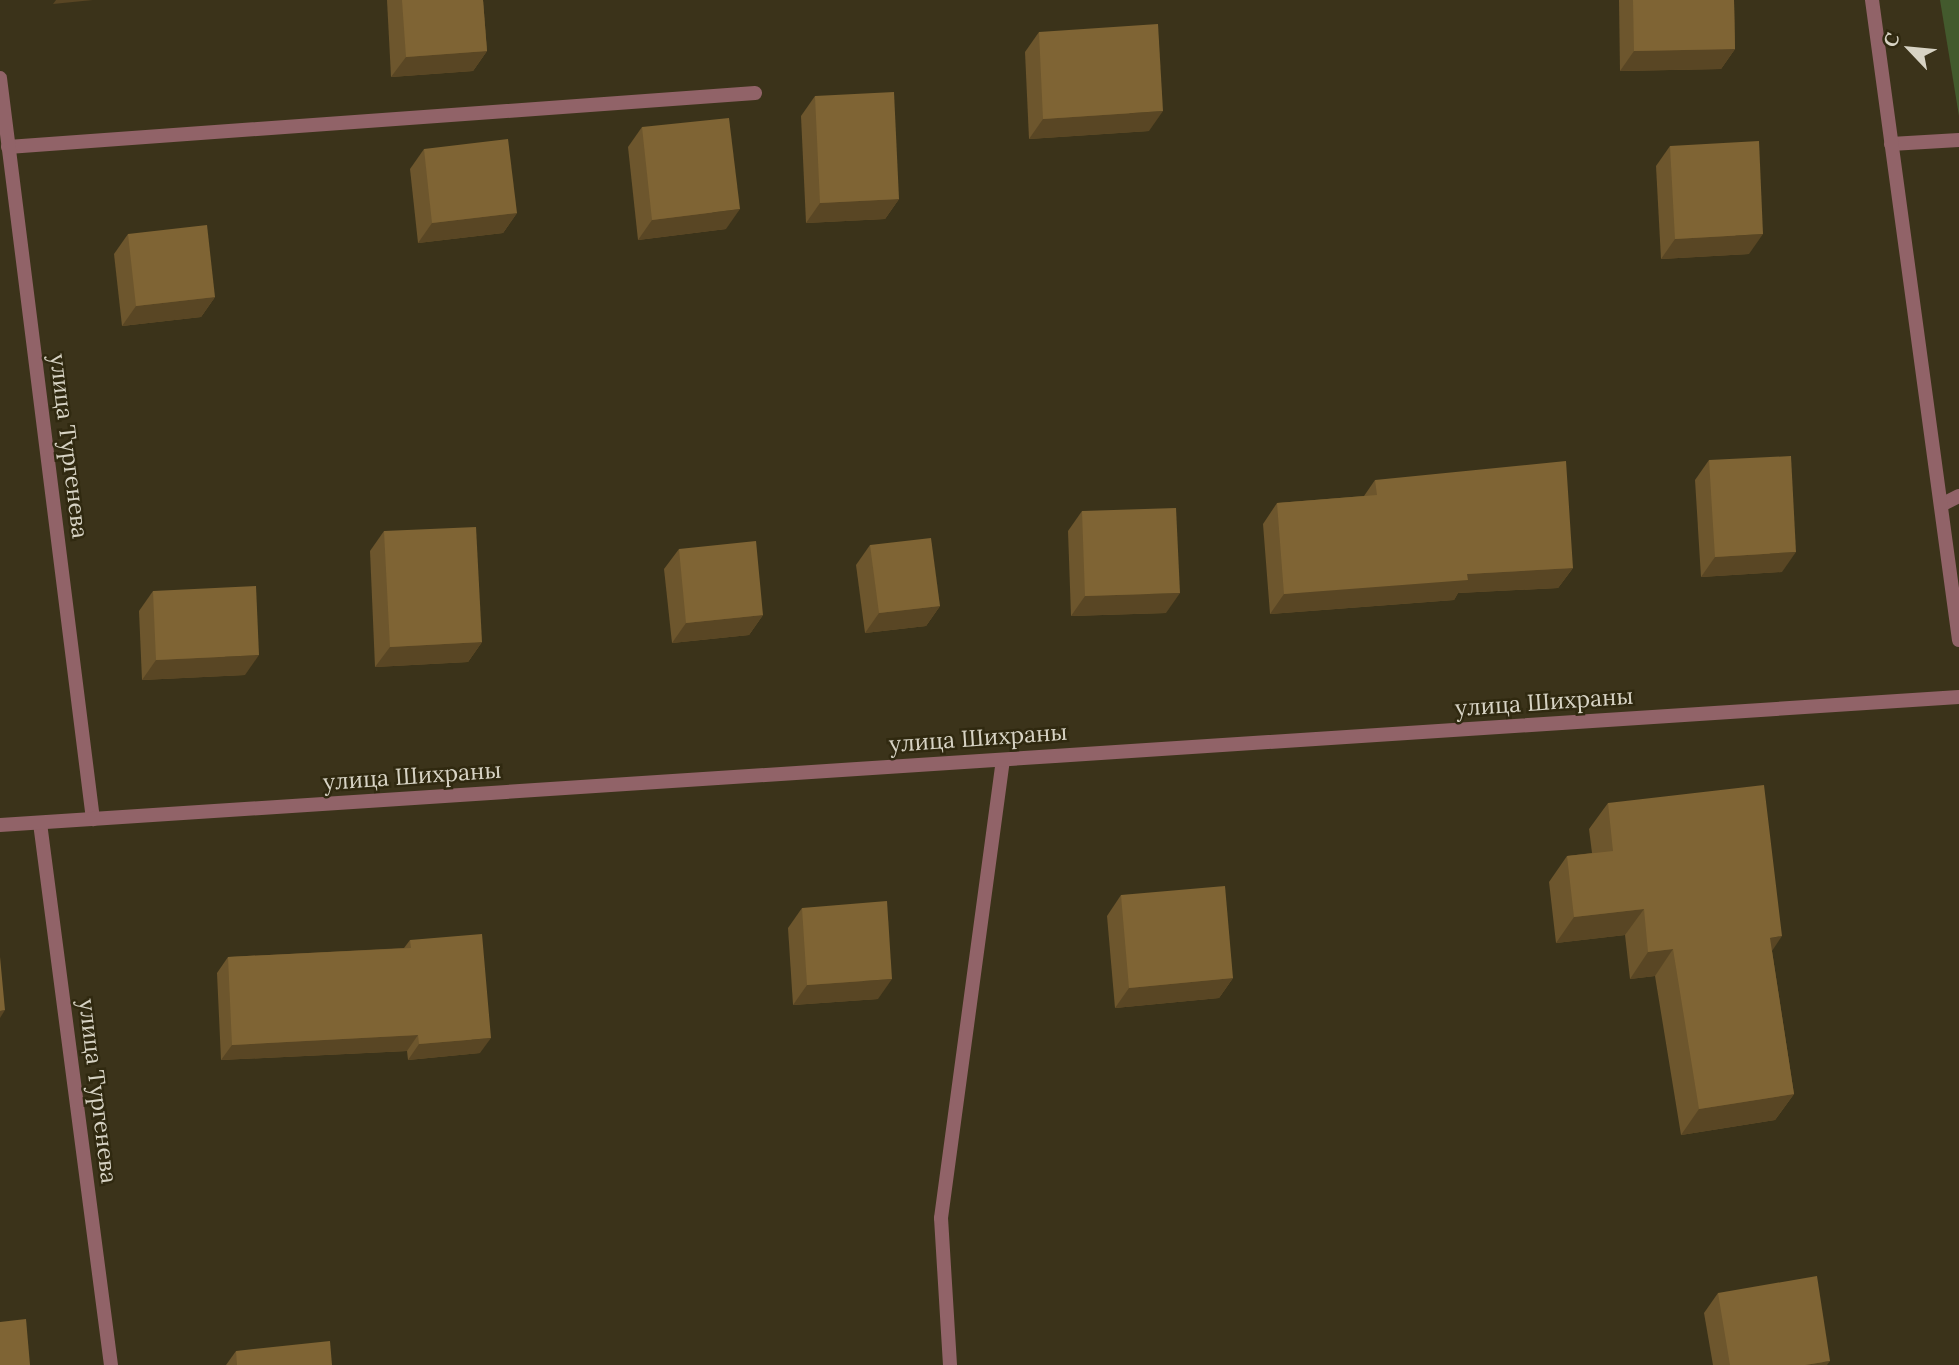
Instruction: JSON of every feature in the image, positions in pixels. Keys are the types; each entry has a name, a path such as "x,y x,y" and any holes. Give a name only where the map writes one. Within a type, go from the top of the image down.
{"street":[{"path":"1872,0 1959,640"},
{"name":"улица Тургенева","path":"0,78 93,819"},
{"path":"8,147 755,93"},
{"path":"1891,144 1959,139"},
{"path":"1941,505 1959,496"},
{"name":"улица Шихраны","path":"0,825 1959,697"},
{"path":"950,1365 941,1218 1003,760"},
{"name":"улица Тургенева","path":"40,823 111,1365"}],"green space":[{"path":"1940,0 1959,0 1959,116"}],"building":[{"path":"402,0 483,0 487,51 406,57"},
{"path":"1633,0 1734,0 1735,49 1634,51"},
{"path":"1158,24 1163,111 1043,119 1039,32"},
{"path":"894,92 899,199 820,203 815,96"},
{"path":"729,118 740,209 652,220 642,127"},
{"path":"508,139 517,213 432,223 424,149"},
{"path":"1759,141 1763,234 1675,239 1670,146"},
{"path":"207,225 215,297 136,306 128,234"},
{"path":"1791,456 1796,552 1715,557 1709,460"},
{"path":"1566,461 1573,568 1467,574 1468,580 1284,594 1277,503 1377,495 1375,480"},
{"path":"1176,508 1180,593 1085,596 1082,511"},
{"path":"476,527 482,642 390,647 384,531"},
{"path":"931,538 940,606 879,613 870,545"},
{"path":"756,541 763,615 686,623 679,549"},
{"path":"256,586 259,655 156,660 153,591"},
{"path":"1764,785 1782,936 1770,938 1794,1094 1699,1109 1673,949 1648,952 1644,909 1574,917 1567,856 1613,851 1608,803"},
{"path":"1225,886 1233,978 1129,988 1121,895"},
{"path":"887,901 892,979 807,985 802,908"},
{"path":"482,934 491,1038 419,1044 418,1035 232,1045 228,957 411,948 410,940"},
{"path":"0,957 5,1010 0,1011"},
{"path":"1817,1276 1830,1361 1805,1365 1730,1365 1718,1293"},
{"path":"26,1319 30,1365 0,1365 0,1322"},
{"path":"330,1341 332,1365 237,1365 236,1351"}]}
